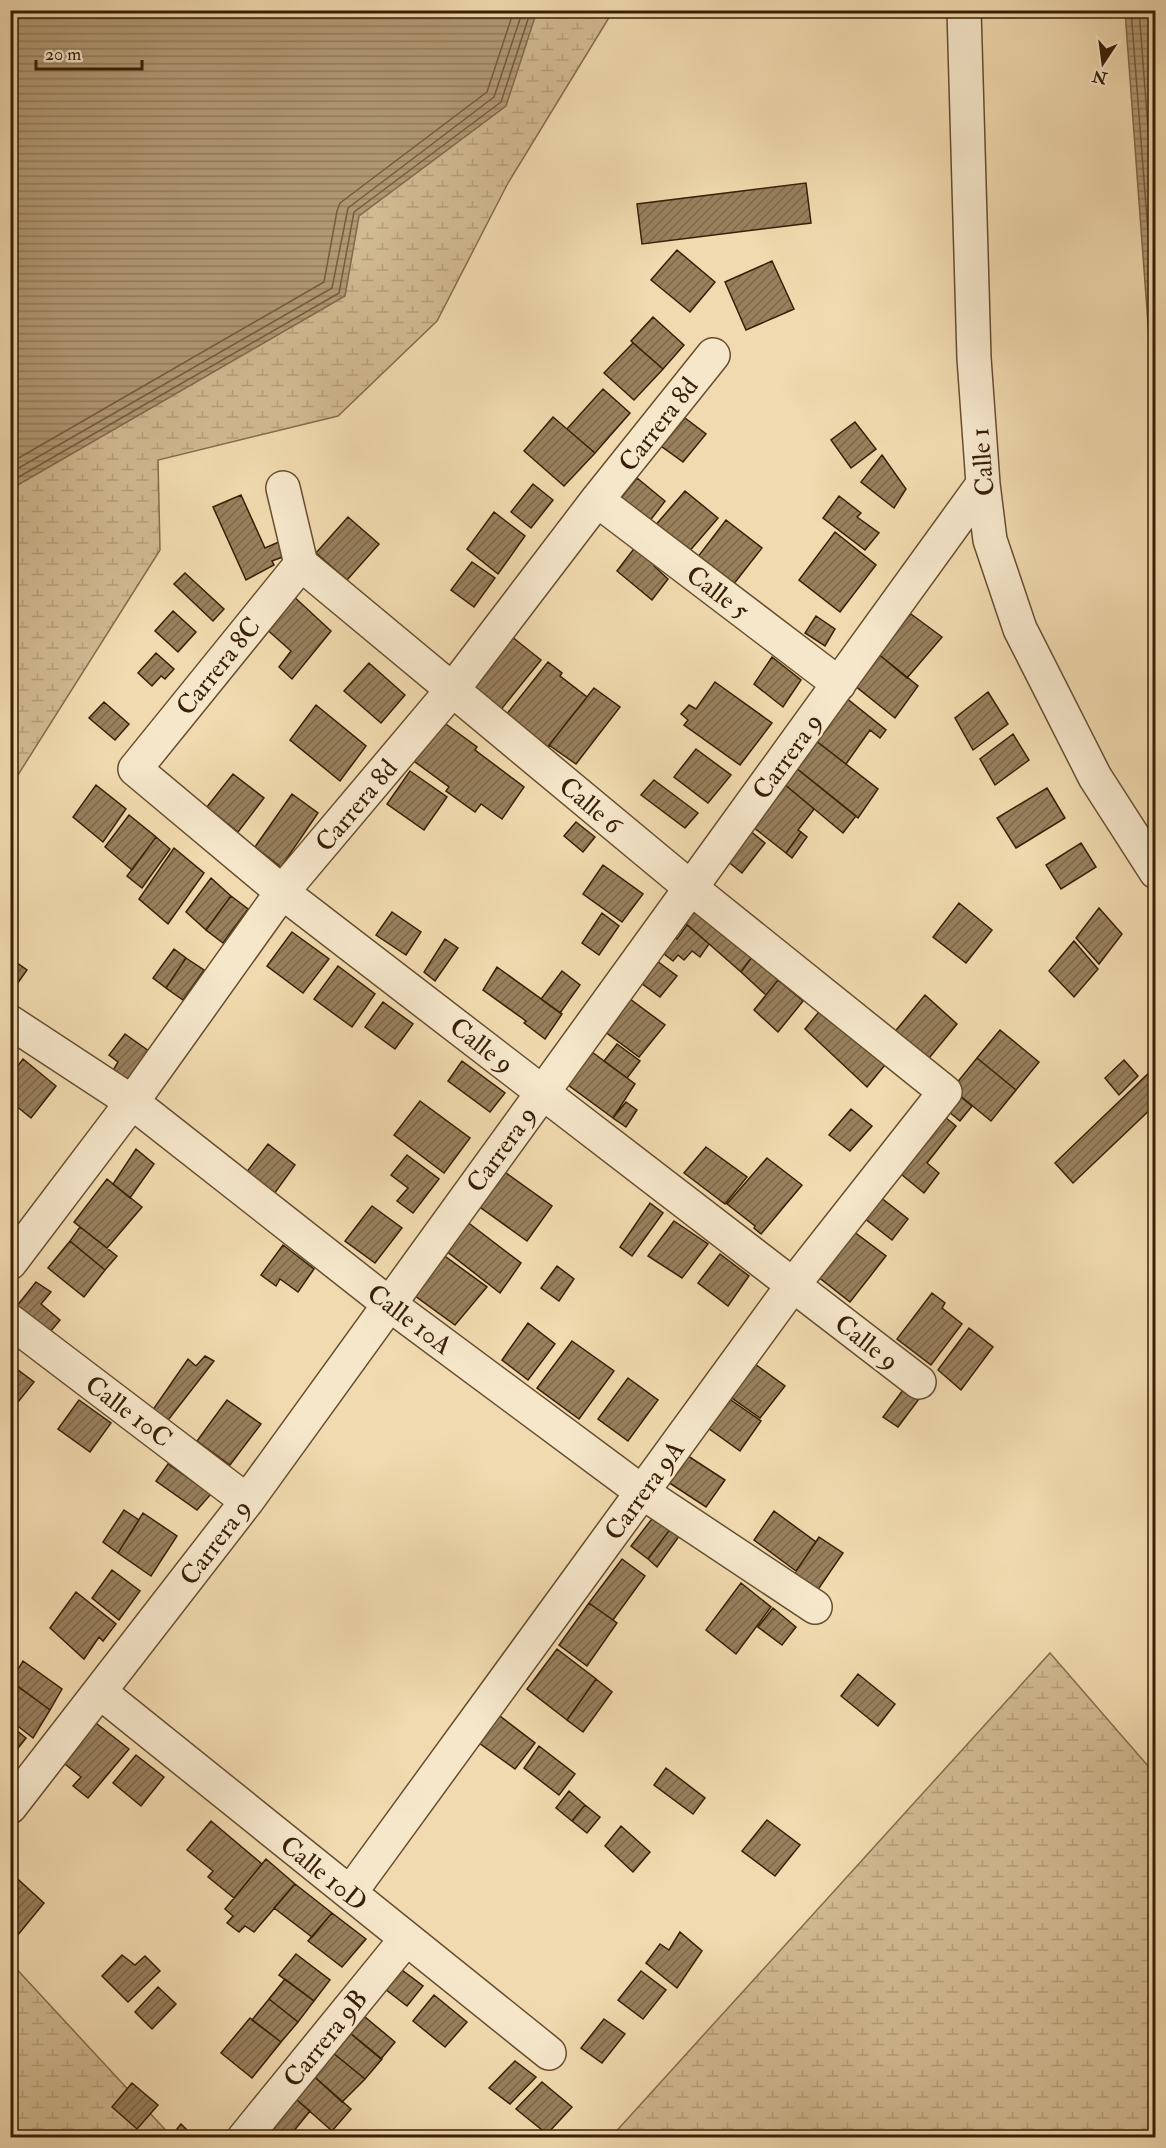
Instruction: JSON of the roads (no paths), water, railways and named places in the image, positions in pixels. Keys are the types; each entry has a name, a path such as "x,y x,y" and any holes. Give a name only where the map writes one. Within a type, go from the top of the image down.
{"street":[{"name":"Calle 1","path":"964,10 974,358 983,484 990,540 1020,630 1095,777 1155,872"},
{"name":"Carrera 8d","path":"10,1263 132,1102 282,892 453,689 597,500 713,355"},
{"name":"Carrera 9","path":"12,1803 246,1501 983,484"},
{"path":"284,488 301,564"},
{"name":"Calle 5","path":"597,500 839,684"},
{"name":"Calle 6","path":"301,564 691,888 945,1092"},
{"name":"Carrera 8C","path":"135,769 301,564"},
{"name":"Calle 9","path":"135,769 282,892 919,1382"},
{"name":"Calle 10A","path":"10,1022 132,1102 389,1304 642,1492 816,1607"},
{"name":"Carrera 9A","path":"350,1893 793,1285 945,1092"},
{"name":"Calle 10C","path":"10,1321 246,1501"},
{"name":"Calle 10D","path":"100,1692 549,2053"},
{"name":"Carrera 9B","path":"244,2138 406,1939"}],"water":[{"path":"11,10 537,11 506,106 359,216 345,296 11,489"},
{"path":"1125,11 1155,11 1155,419"}]}
